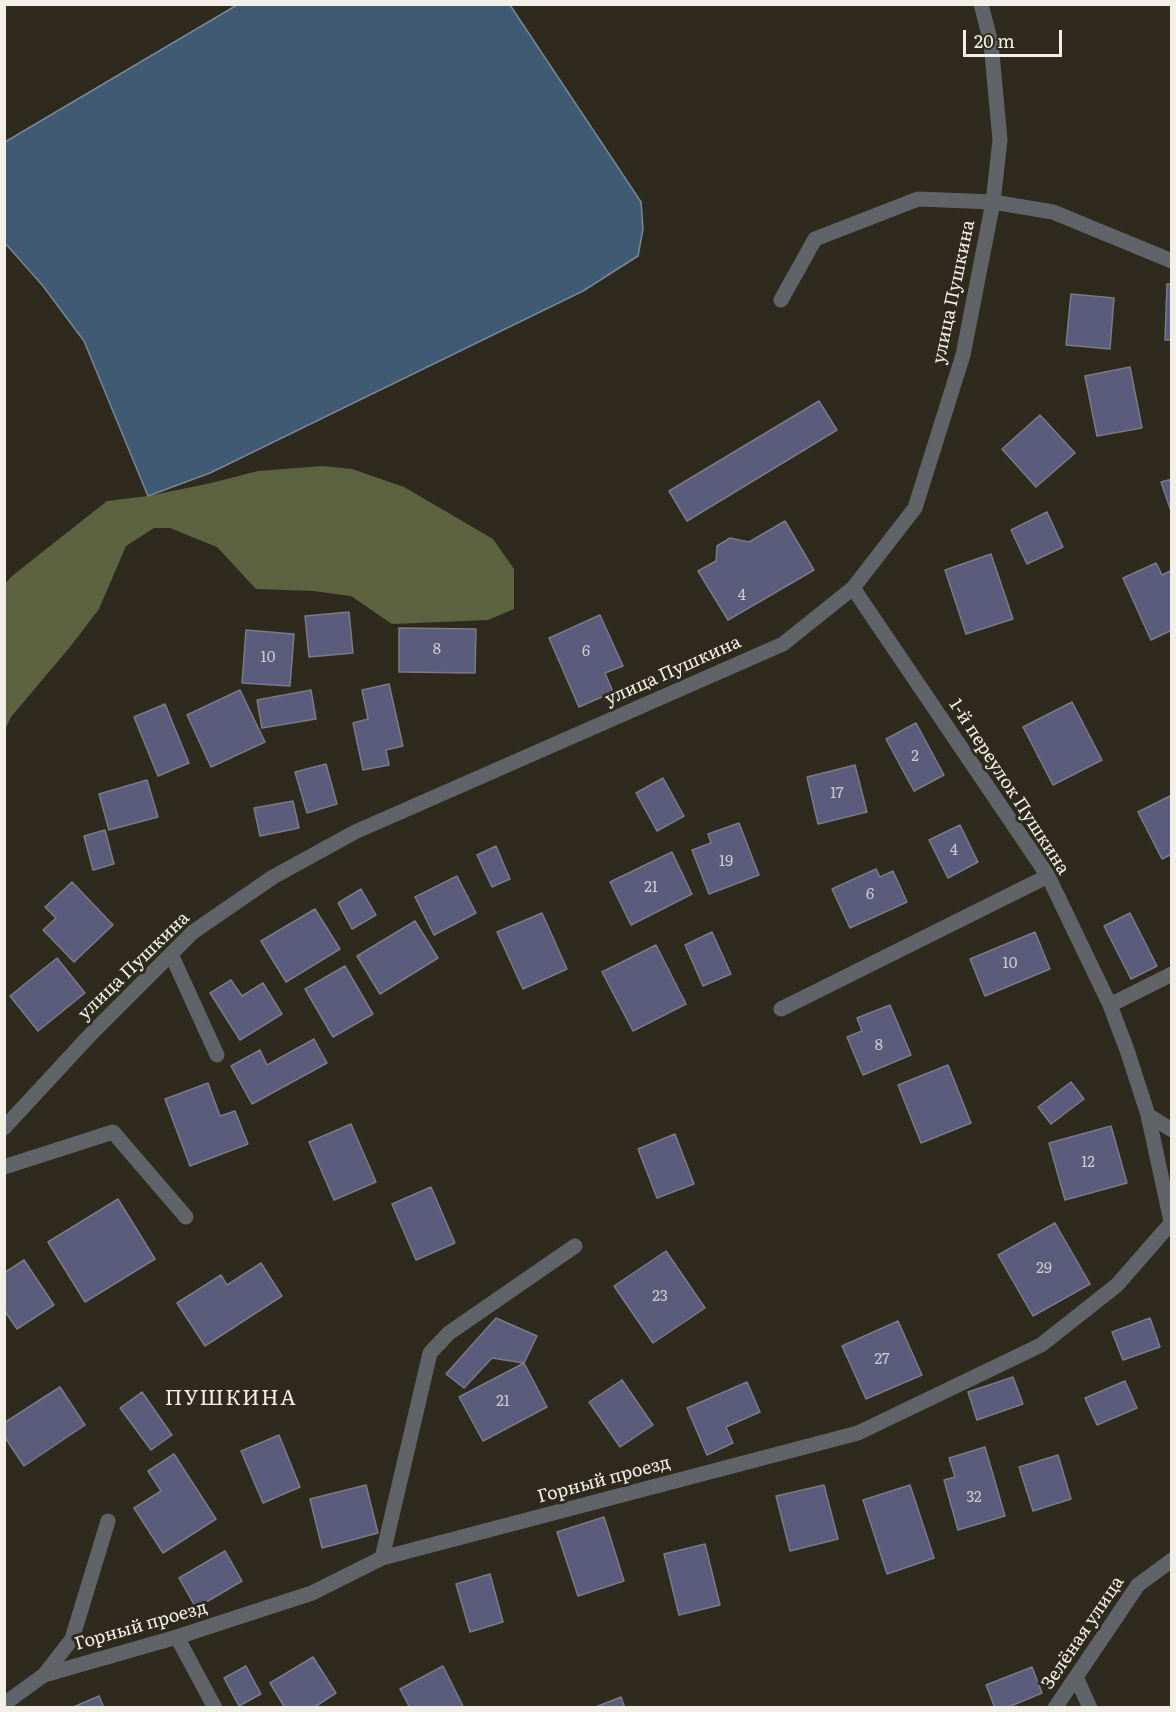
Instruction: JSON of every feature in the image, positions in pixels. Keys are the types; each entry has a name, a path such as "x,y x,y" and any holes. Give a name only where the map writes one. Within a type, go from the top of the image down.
{"street":[{"name":"улица Пушкина","path":"6,1122 193,932 273,877 355,832 783,644 853,588 915,508 963,355 993,202 1000,140 991,43 981,4"},
{"path":"781,300 815,239 918,199 993,202 1053,212 1172,261"},
{"name":"1-й переулок Пушкина","path":"853,588 1047,876 1110,1005 1127,1050 1148,1116 1171,1223"},
{"path":"781,1008 1047,876"},
{"path":"171,954 217,1055"},
{"path":"1110,1005 1172,974"},
{"path":"1148,1116 1172,1130"},
{"path":"4,1167 113,1132 186,1218"},
{"name":"Горный проезд","path":"4,1704 44,1675 312,1593 382,1558 858,1432 1041,1345 1117,1285 1171,1223"},
{"path":"382,1558 430,1353 449,1333 574,1246"},
{"path":"44,1675 72,1639 108,1521"},
{"name":"Зелёная улица","path":"1055,1707 1138,1585 1172,1560"},
{"path":"177,1636 215,1707"},
{"path":"1076,1677 1090,1707"}],"green space":[{"path":"323,466 352,469 404,487 493,539 514,569 514,609 488,620 392,624 351,596 313,591 256,589 217,547 170,528 154,528 126,546 99,609 11,717 5,730 5,584 12,576 107,501 148,496 258,471"}],"water":[{"path":"237,5 510,5 641,202 643,229 638,256 583,291 210,473 148,496 84,341 43,286 5,243 5,142"}],"building":[{"path":"1167,284 1172,284 1172,340 1165,340"},
{"path":"1071,294 1114,298 1110,349 1066,345"},
{"path":"1130,367 1142,428 1097,436 1085,376"},
{"path":"819,401 837,430 687,521 669,491"},
{"path":"1040,415 1075,453 1036,487 1002,449"},
{"path":"1172,479 1172,511 1171,511 1161,482"},
{"path":"1047,512 1063,547 1027,564 1011,530"},
{"path":"785,521 814,570 728,620 698,571 716,561 717,546 730,538 749,542"},
{"path":"991,554 1013,619 966,634 945,570"},
{"path":"1156,563 1162,575 1172,570 1172,630 1151,640 1123,578"},
{"path":"349,612 353,653 309,657 305,616"},
{"path":"600,615 623,666 605,673 613,692 579,707 549,638"},
{"path":"399,628 476,629 475,673 399,672"},
{"path":"246,630 294,634 290,686 242,683"},
{"path":"389,684 403,746 386,750 389,765 363,770 353,723 368,719 362,690"},
{"path":"240,690 265,742 211,767 187,715"},
{"path":"311,690 316,719 262,728 257,700"},
{"path":"1072,702 1102,760 1053,785 1023,727"},
{"path":"165,704 189,763 158,776 134,717"},
{"path":"916,723 944,775 914,791 886,739"},
{"path":"326,764 337,804 307,813 295,772"},
{"path":"855,765 867,812 818,824 807,777"},
{"path":"663,778 684,816 657,831 636,793"},
{"path":"147,780 158,817 109,830 99,794"},
{"path":"1172,795 1172,854 1162,859 1138,812"},
{"path":"293,801 299,828 260,836 254,808"},
{"path":"739,823 759,875 709,894 692,850 711,843 708,834"},
{"path":"960,825 978,862 948,878 929,840"},
{"path":"105,830 114,864 93,870 84,836"},
{"path":"496,846 510,879 492,887 477,855"},
{"path":"672,852 692,894 631,925 610,882"},
{"path":"876,869 880,877 893,871 907,902 850,928 832,889"},
{"path":"457,876 476,913 434,935 415,897"},
{"path":"72,882 113,925 74,962 43,930 56,918 45,907"},
{"path":"361,889 376,915 352,929 338,903"},
{"path":"315,909 340,949 286,982 261,941"},
{"path":"542,913 567,969 523,989 497,932"},
{"path":"1130,913 1157,966 1131,979 1104,926"},
{"path":"415,921 438,958 380,994 357,956"},
{"path":"712,932 731,974 703,986 685,945"},
{"path":"1035,932 1050,969 985,996 970,959"},
{"path":"656,945 686,1004 633,1031 602,972"},
{"path":"57,958 85,993 38,1031 10,996"},
{"path":"345,966 373,1014 333,1037 305,989"},
{"path":"231,980 242,996 263,983 282,1014 240,1040 210,993"},
{"path":"890,1005 911,1055 863,1075 847,1037 862,1031 857,1018"},
{"path":"314,1039 327,1063 252,1104 231,1066 260,1050 267,1065"},
{"path":"948,1065 971,1123 921,1143 898,1085"},
{"path":"1071,1082 1084,1099 1051,1124 1038,1107"},
{"path":"208,1083 220,1116 235,1111 248,1144 190,1166 165,1099"},
{"path":"351,1124 376,1182 334,1200 309,1142"},
{"path":"1111,1126 1127,1183 1065,1200 1049,1143"},
{"path":"675,1134 694,1184 657,1198 638,1149"},
{"path":"431,1187 455,1243 416,1260 392,1204"},
{"path":"118,1199 155,1259 85,1302 48,1242"},
{"path":"1055,1223 1090,1284 1033,1316 998,1255"},
{"path":"666,1251 705,1308 653,1343 614,1286"},
{"path":"24,1260 54,1305 17,1329 4,1310 4,1273"},
{"path":"261,1263 282,1296 205,1346 177,1303 221,1275 227,1285"},
{"path":"496,1318 537,1336 524,1363 492,1358 464,1388 446,1374"},
{"path":"1150,1318 1160,1347 1123,1360 1112,1332"},
{"path":"898,1321 922,1375 866,1399 842,1346"},
{"path":"524,1363 547,1407 483,1441 459,1397"},
{"path":"1013,1377 1023,1404 977,1420 968,1392"},
{"path":"622,1380 653,1425 620,1447 589,1402"},
{"path":"1125,1381 1137,1408 1097,1425 1085,1398"},
{"path":"747,1382 760,1412 726,1427 733,1443 707,1455 687,1408"},
{"path":"60,1387 85,1425 24,1466 4,1436 4,1423"},
{"path":"142,1392 172,1435 151,1450 120,1408"},
{"path":"279,1435 300,1487 263,1503 241,1451"},
{"path":"985,1447 1005,1516 958,1530 944,1480 955,1477 949,1458"},
{"path":"174,1454 216,1519 163,1553 134,1508 161,1491 148,1471"},
{"path":"1058,1455 1071,1499 1033,1511 1019,1467"},
{"path":"366,1485 378,1533 322,1548 310,1499"},
{"path":"824,1485 838,1539 790,1551 776,1496"},
{"path":"910,1485 934,1558 887,1574 863,1500"},
{"path":"604,1517 624,1581 578,1596 557,1532"},
{"path":"705,1544 720,1605 679,1615 664,1554"},
{"path":"225,1551 242,1581 196,1608 179,1578"},
{"path":"490,1574 503,1622 470,1632 456,1584"},
{"path":"313,1657 336,1693 313,1708 285,1708 270,1683"},
{"path":"246,1666 261,1694 239,1706 224,1678"},
{"path":"443,1666 464,1708 410,1708 400,1689"},
{"path":"1032,1667 1042,1693 1006,1708 995,1708 986,1685"},
{"path":"99,1696 104,1708 71,1708"},
{"path":"621,1697 625,1708 593,1708"}],"district":[{"name":"ПУШКИНА","path":"231,1399"}]}
